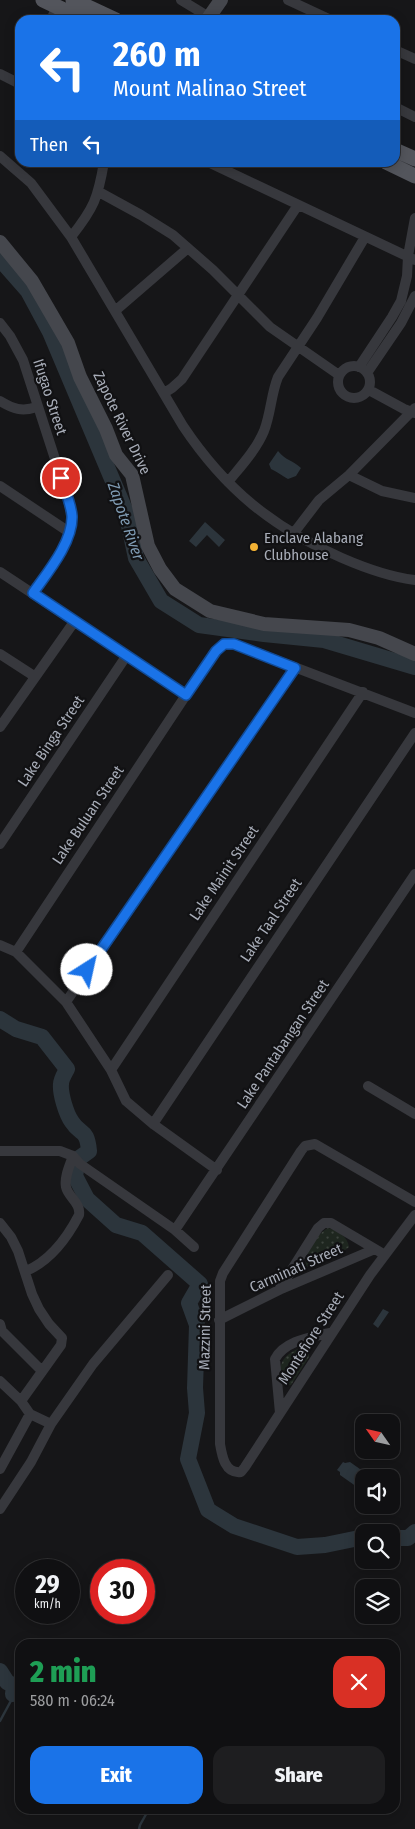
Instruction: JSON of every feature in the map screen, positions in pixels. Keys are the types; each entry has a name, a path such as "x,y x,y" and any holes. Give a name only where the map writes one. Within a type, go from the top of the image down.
{"main road":[{"path":"73,0 105,15"},
{"path":"50,9 69,15"},
{"path":"400,152 415,159"},
{"path":"396,167 415,176"}],"street":[{"path":"181,0 205,15"},
{"path":"213,15 221,0"},
{"path":"215,15 229,0"},
{"path":"288,0 320,15"},
{"path":"400,52 415,59"},
{"path":"0,74 15,82"},
{"path":"400,110 415,117"},
{"path":"0,156 31,183 71,237 197,446 228,482 267,517 319,548 366,568 415,580"},
{"path":"71,237 92,209 99,192 103,167"},
{"path":"218,167 411,258"},
{"path":"99,192 173,235 213,270 270,327 340,375"},
{"path":"164,393 182,379 236,295 298,205"},
{"path":"363,370 401,302 411,258 415,218"},
{"path":"228,482 258,442 264,430 278,377 299,348 365,237"},
{"name":"Zapote River Drive","path":"0,242 32,281 68,343 80,376 106,429 116,455 132,475 148,546 160,569 175,589 210,611 264,624 349,630 379,638 415,654"},
{"path":"115,311 188,248"},
{"path":"363,370 401,324 415,296"},
{"name":"Ifugao Street","path":"0,323 10,336 23,360 33,387 72,517 62,550 33,593"},
{"path":"354,366 363,370 370,381 369,390 366,394 358,398 349,398 341,393 339,389 340,375 346,368 354,366"},
{"path":"293,534 319,500 349,476 414,411 369,390"},
{"path":"0,400 10,407 20,410 38,407"},
{"path":"349,476 382,491 415,498"},
{"path":"0,486 69,532"},
{"path":"0,572 186,695"},
{"path":"0,727 34,676 74,622"},
{"name":"Lake Buluan Street","path":"16,952 216,651 224,644 234,644 295,668"},
{"path":"0,654 34,676"},
{"name":"Lake Binga Street","path":"0,844 127,655"},
{"path":"66,1002 295,668 415,713"},
{"name":"Lake Mainit Street","path":"110,1070 363,692"},
{"name":"Lake Taal Street","path":"152,1124 415,733"},
{"name":"Lake Pantabangan Street","path":"175,1230 415,874"},
{"path":"0,945 16,952 66,1002 110,1070 126,1101 152,1124 217,1170"},
{"path":"368,1086 415,1114"},
{"name":"Mazzini Street","path":"232,1470 222,1460 220,1444 220,1282 306,1146 315,1144 415,1202"},
{"path":"0,1151 55,1150 76,1159 175,1230 194,1247"},
{"path":"26,1271 42,1263 55,1251 79,1215 79,1208 66,1188 66,1180 76,1159"},
{"name":"Montefiore Street","path":"232,1470 241,1472 385,1255 415,1215"},
{"path":"279,1290 318,1228 324,1223 331,1222 385,1255"},
{"path":"0,1223 18,1250 32,1294 39,1309 62,1338 61,1345 21,1401"},
{"name":"Carminati Street","path":"219,1320 279,1290 375,1249"},
{"path":"0,1509 31,1462 51,1424 93,1364 168,1276"},
{"path":"0,1324 2,1331 42,1371"},
{"path":"280,1413 275,1359 279,1352 289,1345 333,1332"},
{"path":"1,1385 21,1401 30,1414 51,1424"},
{"path":"0,1469 30,1414"}],"shaded area":[{"path":"278,451 301,468 296,476 288,479 271,469 269,464"},
{"path":"205,522 225,540 219,547 207,535 196,547 189,541"},
{"path":"328,1228 342,1235 347,1240 349,1247 309,1267 306,1266 307,1256 312,1244"},
{"path":"383,1309 389,1312 378,1328 373,1324"},
{"path":"304,1346 309,1351 309,1357 291,1385 284,1386 280,1369 284,1359 290,1353"},
{"path":"343,1462 350,1462 360,1469 355,1469 355,1486 340,1475 340,1472 337,1470"}],"waterway":[{"name":"Zapote River","path":"0,259 28,291 50,332 126,512 136,558 161,601 199,625 324,640 415,667"},
{"path":"0,1019 16,1029 42,1037 67,1069 62,1078 61,1093 70,1118 87,1139 89,1151 78,1159 75,1176 87,1199 116,1225 142,1233 200,1284 189,1303 197,1325 195,1388 197,1413 188,1459 208,1510 234,1526 297,1547 325,1545 355,1539"},
{"path":"400,1538 408,1538 415,1532"},
{"path":"0,1671 7,1682 14,1686 13,1694"},
{"path":"0,1721 13,1694 15,1695"},
{"path":"139,1829 146,1814"}],"place":[{"name":"Enclave Alabang Clubhouse","path":"254,547"}],"route":[{"path":"61,478 72,517 69,532 62,550 33,593 186,695 216,651 224,644 234,644 295,668 87,970"}]}
